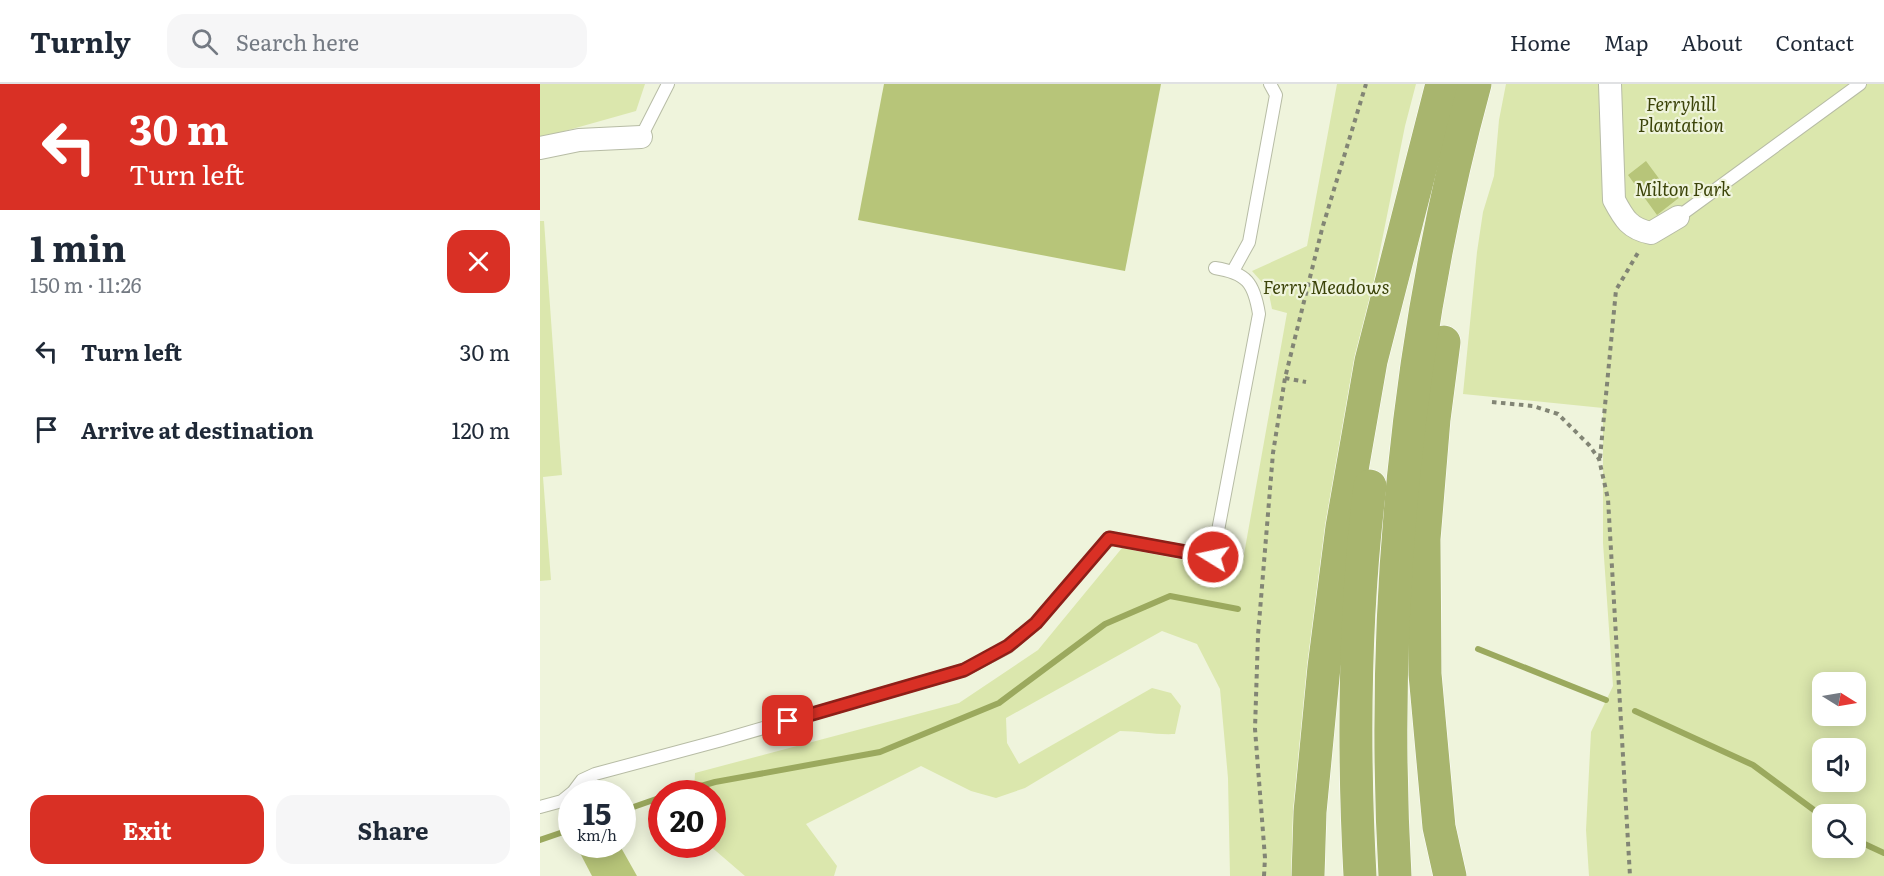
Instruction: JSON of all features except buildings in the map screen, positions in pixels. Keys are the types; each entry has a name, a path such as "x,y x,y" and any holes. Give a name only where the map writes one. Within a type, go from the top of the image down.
{"highway":[{"path":"1395,876 1392,823 1392,649 1410,415 1437,246 1475,84"},
{"path":"1308,876 1310,812 1316,745 1342,527 1371,361 1439,94"},
{"path":"1360,876 1357,819 1357,656 1365,529 1385,363 1439,94"},
{"path":"1450,876 1439,827 1425,674 1424,539 1434,419 1458,230 1466,117"}],"street":[{"path":"1610,84 1614,200 1622,216 1637,230 1651,233 1678,217"},
{"path":"540,148 579,140 641,137"}],"lane":[{"path":"641,137 669,84"},
{"path":"1233,271 1249,242 1276,95 1270,84"},
{"path":"1678,217 1860,84"},
{"path":"540,807 562,801 582,780 595,774 964,670 1008,646 1036,623 1109,538 1213,557 1259,314 1255,292 1242,276 1233,271 1215,268"}],"path":[{"path":"1264,876 1265,858 1255,729 1257,658 1273,453 1285,378 1322,229 1366,84"},
{"path":"1630,876 1608,499 1599,459 1616,290 1651,233"},
{"path":"1285,378 1306,382"},
{"path":"1492,402 1533,406 1558,414 1589,445 1599,459"}],"green space":[{"path":"540,84 645,84 636,111 540,138"},
{"name":"Ferry Meadows","path":"1337,84 1416,84 1405,126 1365,325 1298,876 1230,876 1228,778 1220,689 1197,644 1162,631 1006,718 1007,743 1019,764 1152,688 1171,693 1181,706 1175,734 1120,731 1025,788 996,798 971,791 921,766 806,824 837,866 834,876 745,876 724,858 726,858 726,780 695,780 695,773 959,703 1038,650 1122,548 1241,571 1287,313 1272,309 1268,289 1252,271 1307,246"},
{"path":"1506,84 1884,84 1884,876 1589,876 1586,830 1591,732 1613,686 1603,543 1603,408 1463,394 1477,252 1483,212 1494,176 1499,120"},
{"path":"540,221 544,221 562,475 543,477 551,580 540,581"}],"waterway":[{"path":"726,780 880,752 999,703 1105,624 1170,596 1238,609"},
{"path":"1478,649 1606,700"},
{"path":"1635,711 1753,765 1812,809"},
{"path":"636,806 648,802"},
{"path":"540,840 558,834"},
{"path":"1866,845 1884,853"}],"route":[{"path":"788,721 964,670 1008,646 1036,623 1109,538 1213,557"}],"park label":[{"name":"Ferryhill Plantation","path":"1681,115"},
{"name":"Milton Park","path":"1683,190"}]}
